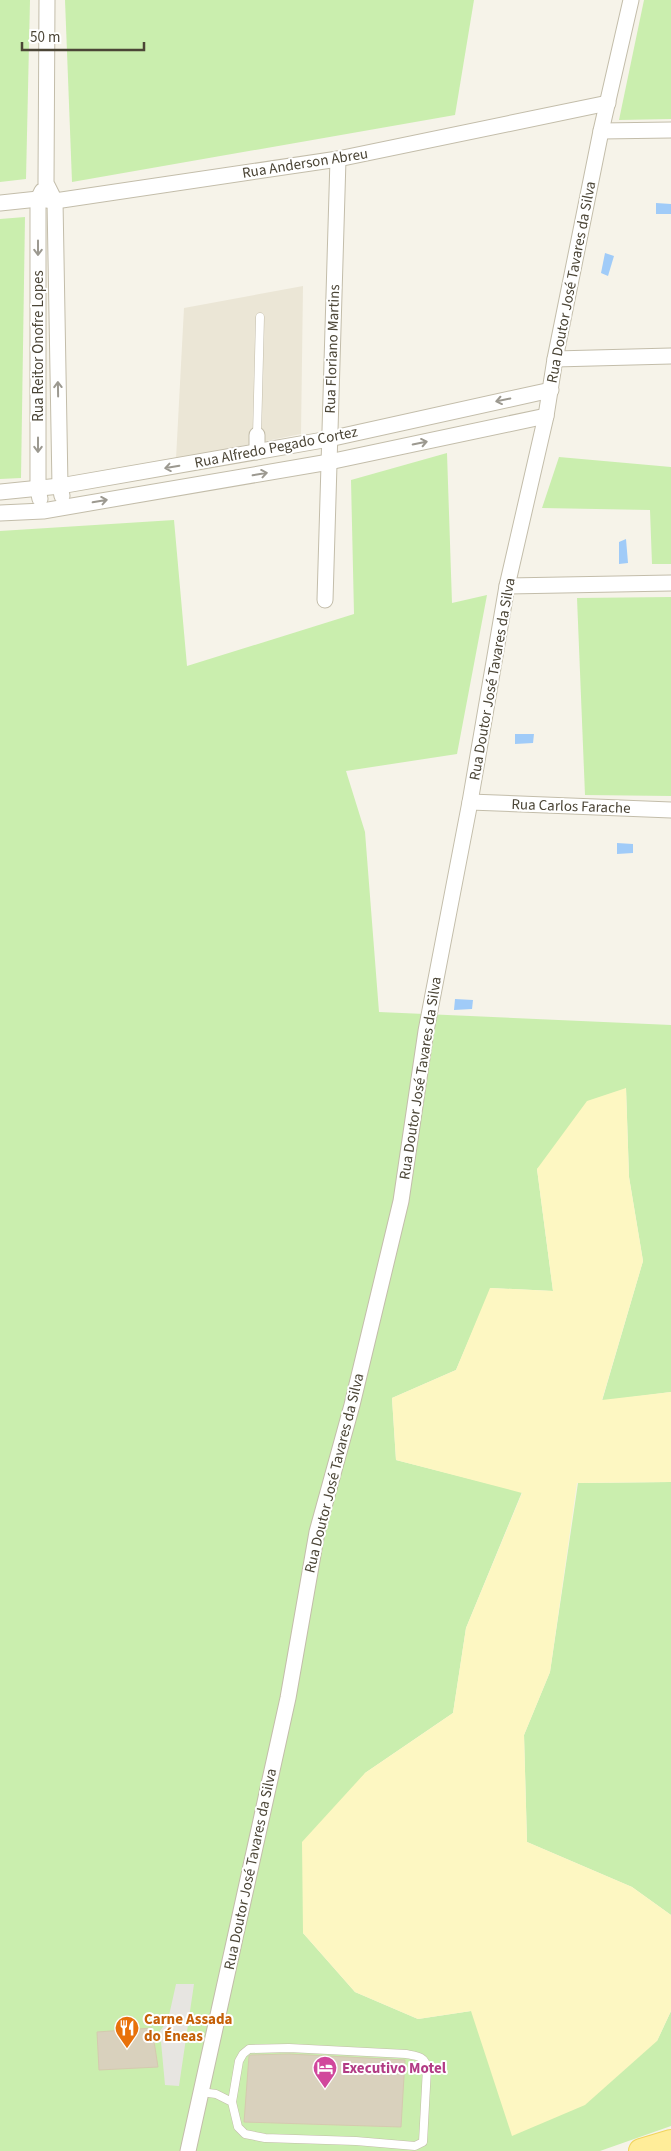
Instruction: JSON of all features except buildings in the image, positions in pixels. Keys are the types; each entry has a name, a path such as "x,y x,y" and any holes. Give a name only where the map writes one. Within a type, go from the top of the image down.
{"main road":[{"path":"641,2151 671,2142"}],"street":[{"name":"Rua Reitor Onofre Lopes","path":"42,511 38,490 38,199 46,183 47,0"},
{"name":"Rua Doutor José Tavares da Silva","path":"188,2151 288,1698 317,1532 352,1405 401,1201 426,1031 470,802 507,586 546,416 555,358 601,131 631,0"},
{"name":"Rua Anderson Abreu","path":"0,203 38,199 55,201 338,159 608,103"},
{"path":"601,131 671,130"},
{"name":"Rua Floriano Martins","path":"324,600 338,159"},
{"name":"Rua Reitor Onofre Lopes","path":"46,183 55,201 60,486 64,507"},
{"path":"555,358 671,356"},
{"name":"Rua Alfredo Pegado Cortez","path":"0,492 38,490 329,439 550,390"},
{"name":"Rua Alfredo Pegado Cortez","path":"0,513 42,511 329,462 546,416"},
{"path":"256,452 257,435"},
{"path":"507,586 671,583"},
{"name":"Rua Carlos Farache","path":"470,802 671,810"}],"lane":[{"path":"257,435 260,317"},
{"path":"201,2092 216,2094 232,2102 238,2127 245,2134 265,2138 356,2141 414,2146 423,2142 427,2068 421,2056 406,2054 289,2048 249,2049 239,2061 232,2102"}],"shaded area":[{"path":"303,286 301,434 176,459 184,308"},
{"path":"176,1984 194,1984 179,2086 165,2085 160,2031 168,2020"}],"green space":[{"path":"0,0 30,0 26,179 0,182"},
{"path":"65,0 474,0 455,115 72,182"},
{"path":"644,0 671,0 671,119 619,120"},
{"path":"25,217 21,478 0,479 0,219"},
{"path":"447,453 452,603 487,595 457,754 346,771 365,832 379,1012 671,1025 671,1392 602,1401 643,1261 629,1177 626,1088 537,1169 553,1291 491,1288 456,1370 392,1398 396,1460 522,1492 466,1628 453,1713 365,1773 303,1933 355,1992 418,2019 471,2011 657,2041 671,2011 671,2126 600,2151 0,2151 0,531 174,520 187,666 354,614 351,480"},
{"path":"559,457 671,467 671,564 652,564 650,510 542,508"},
{"path":"671,597 671,796 585,795 577,598"},
{"path":"671,1482 671,1915 632,1887 527,1842 524,1735 550,1672 578,1483"}],"sand":[{"path":"626,1088 629,1177 643,1261 602,1400 671,1392 671,1482 577,1483 550,1672 524,1735 527,1842 632,1887 671,1915 671,2011 657,2041 585,2105 512,2136 471,2011 418,2019 355,1992 303,1933 302,1842 365,1773 453,1713 466,1628 522,1493 396,1460 392,1398 456,1370 490,1288 553,1291 537,1169 587,1101"}],"water":[{"path":"656,203 671,204 671,214 656,214"},
{"path":"605,253 614,256 608,276 601,273"},
{"path":"626,539 628,563 619,564 619,542"},
{"path":"515,734 534,734 533,743 515,744"},
{"path":"617,843 633,844 633,853 617,854"},
{"path":"455,999 473,1000 472,1009 454,1010"}],"place":[{"name":"Carne Assada do Éneas","path":"127,2049"},
{"name":"Executivo Motel","path":"325,2089"}]}
